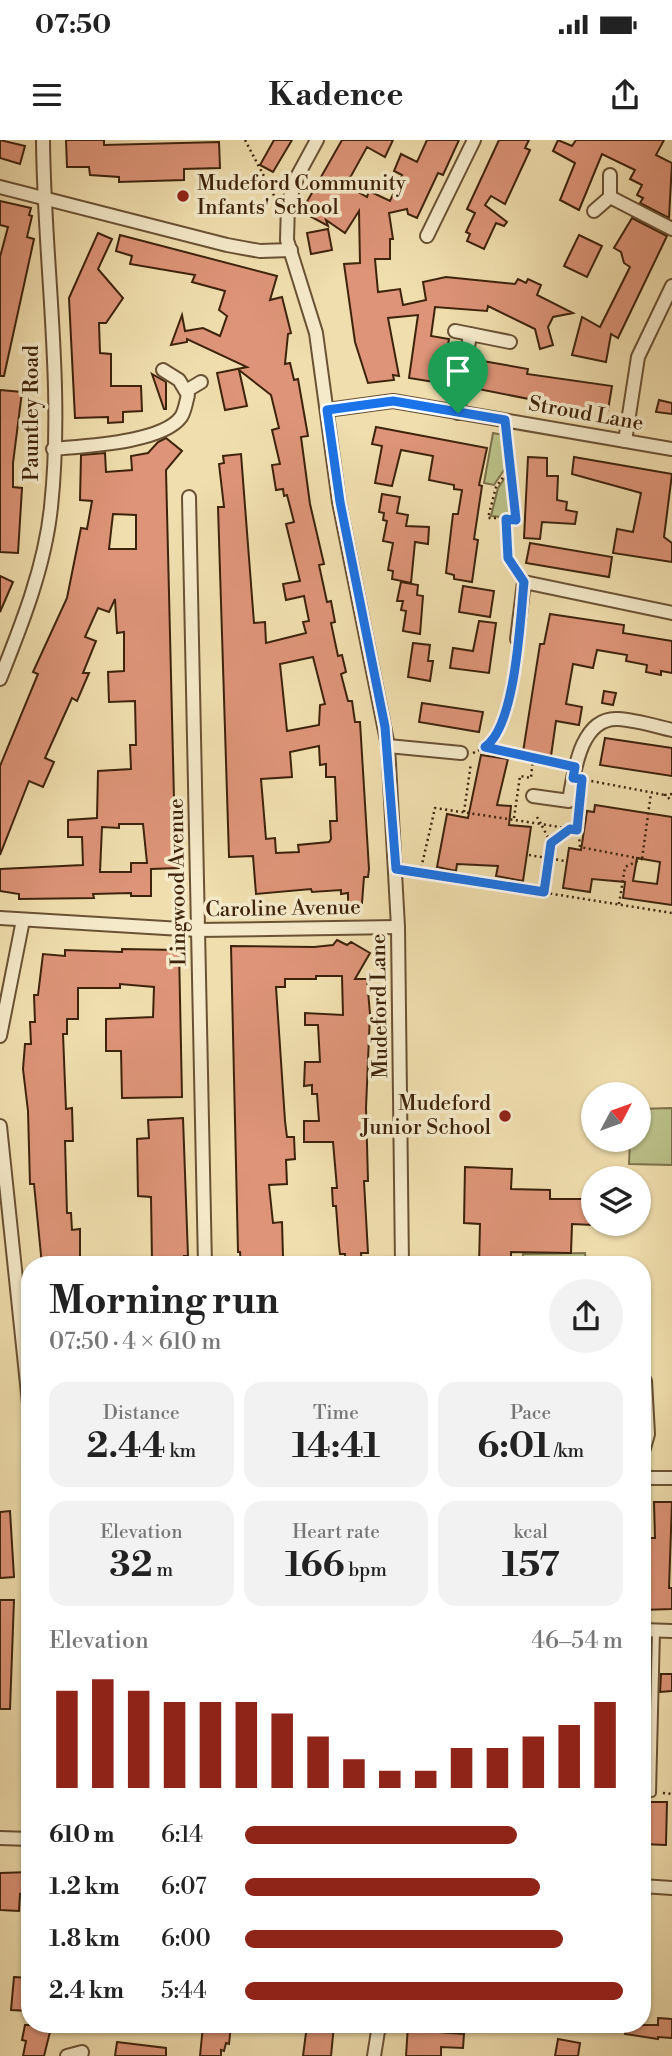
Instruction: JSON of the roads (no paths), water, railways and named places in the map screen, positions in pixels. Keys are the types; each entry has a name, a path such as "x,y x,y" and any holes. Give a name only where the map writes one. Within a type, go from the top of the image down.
{"street":[{"name":"Pauntley Road","path":"0,680 32,594 51,508 54,375 43,199 43,140"},
{"name":"Mudeford Lane","path":"317,140 298,175 288,204 287,219 291,250 316,333 340,502 388,746 398,927 402,1256"},
{"path":"427,236 474,140"},
{"path":"594,211 610,197 610,176"},
{"path":"0,187 227,245 260,251 291,250"},
{"path":"610,197 672,229"},
{"path":"625,441 638,358 672,286"},
{"path":"455,331 510,342"},
{"path":"458,413 470,334"},
{"path":"53,449 109,443 163,429 181,417 186,391 179,380 163,370"},
{"path":"186,391 201,382"},
{"name":"Stroud Lane","path":"327,410 393,401 672,449"},
{"name":"Lingwood Avenue","path":"188,497 205,1256"},
{"path":"517,639 524,582 672,613"},
{"path":"533,796 569,801 575,767 589,732 606,720 618,719 672,730"},
{"path":"388,746 442,754 467,753"},
{"name":"Caroline Avenue","path":"0,918 198,930 398,927"},
{"path":"0,1036 23,920"},
{"path":"0,1126 21,1327"},
{"path":"651,1478 672,1478"},
{"path":"651,1631 672,1631"},
{"path":"0,1838 21,1839"},
{"path":"651,1887 672,1888"},
{"path":"374,2056 378,2033"},
{"path":"67,2056 82,2052 81,2056"}],"lane":[{"path":"506,519 508,558 524,582"},
{"path":"652,1793 656,1631"}],"place":[{"name":"Mudeford Community Infants' School","path":"183,196"},
{"name":"Mudeford Junior School","path":"505,1116"}]}
